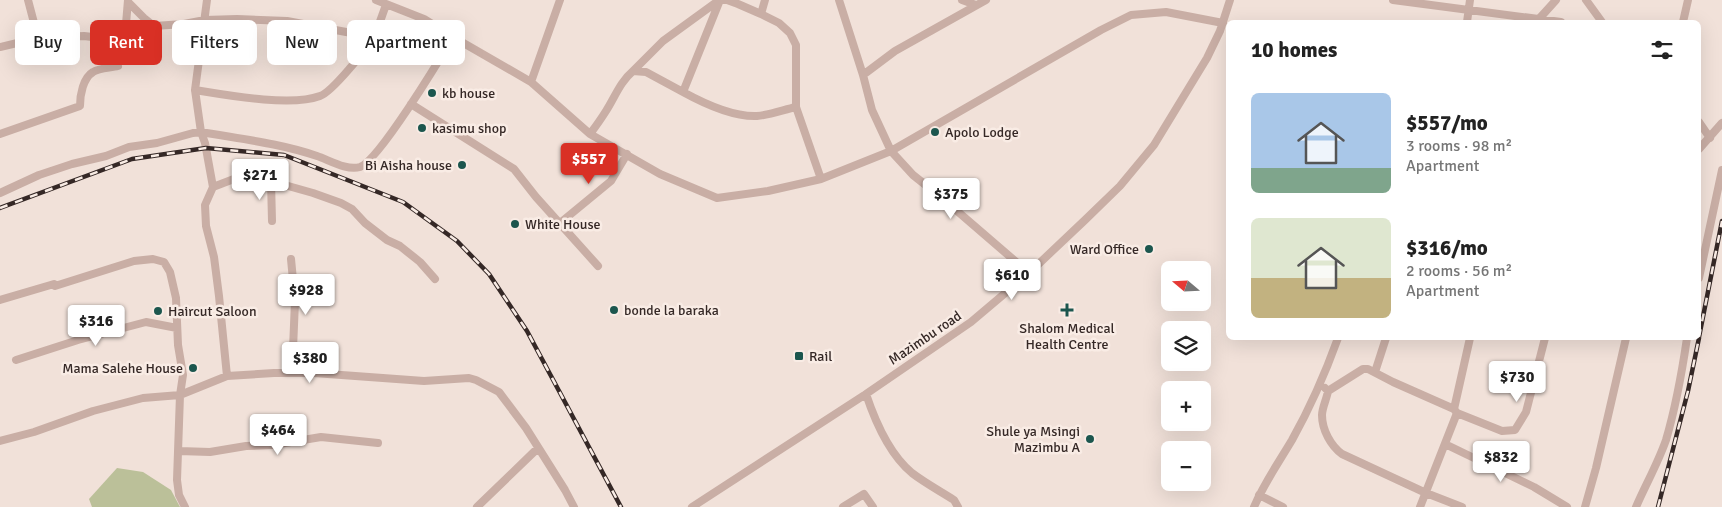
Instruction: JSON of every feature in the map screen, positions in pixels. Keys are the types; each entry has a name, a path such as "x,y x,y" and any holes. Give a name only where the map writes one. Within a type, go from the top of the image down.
{"street":[{"path":"28,0 33,20"},
{"path":"207,0 205,20 287,21 347,32"},
{"path":"376,0 424,20"},
{"path":"531,82 560,0"},
{"path":"590,134 626,77 663,41 720,0 727,0 780,23 790,33 796,45 796,107 821,179"},
{"path":"683,92 720,0"},
{"path":"761,14 765,0"},
{"path":"839,0 872,110 891,150 913,175 1029,273"},
{"path":"962,0 976,5"},
{"path":"863,75 895,51 986,0"},
{"name":"Mazimbu road","path":"692,507 866,394 971,322 1029,273 1110,196 1154,145 1208,58 1222,27 1230,0"},
{"path":"1394,0 1538,20 1556,0"},
{"path":"1467,20 1470,0"},
{"path":"1586,0 1598,20"},
{"path":"1683,20 1688,0"},
{"path":"80,36 109,39 120,35 126,24 128,1"},
{"path":"128,1 154,26 172,24"},
{"path":"380,20 386,4"},
{"path":"465,44 531,82 590,134 660,174 718,198 768,191 821,179 891,150 1131,14 1166,12 1222,27 1226,31"},
{"path":"0,47 15,43"},
{"path":"199,65 195,90 201,132 206,143 213,187 205,206 206,226 214,256 227,376"},
{"path":"195,90 281,100 301,100 320,96 336,85 351,65"},
{"path":"0,193 39,175 72,164 106,156 129,147 157,143 201,132 260,141 316,156 336,164 360,167 377,151 411,104 435,65"},
{"path":"0,134 80,106 80,97 85,81 93,71 118,66"},
{"path":"633,71 646,72 703,103 731,112 757,116 796,107"},
{"path":"411,104 514,169 536,197 598,266"},
{"path":"1701,147 1722,123"},
{"path":"1701,125 1710,138"},
{"path":"560,223 611,181 627,154"},
{"path":"1701,269 1722,170"},
{"path":"213,187 239,177 253,176 341,203 387,240 400,246 420,262 435,279"},
{"path":"271,181 272,221"},
{"path":"0,300 54,284 55,286 134,261 158,259 164,262 170,272 176,298 177,328 183,375 180,395 177,480 179,495 185,507"},
{"path":"291,259 295,302 292,373"},
{"path":"16,360 78,340 146,322 177,328"},
{"path":"1254,507 1321,384 1337,340"},
{"path":"1375,372 1385,340"},
{"path":"1420,507 1445,444 1455,411 1470,340"},
{"path":"1322,415 1328,391 1363,369 1368,369 1455,411 1502,431 1515,430 1526,412 1544,340"},
{"path":"1585,507 1626,340"},
{"path":"1636,507 1665,441 1678,395 1687,340"},
{"path":"0,441 34,432 93,411 143,398 180,395 227,376 314,373 424,381 468,378 476,380 498,392 538,448 574,507"},
{"path":"1321,384 1328,391"},
{"path":"866,394 893,453 911,472 954,500 958,507"},
{"path":"1312,402 1322,415 1329,440 1335,449 1342,454 1426,493 1462,507"},
{"path":"1303,418 1322,415"},
{"path":"179,450 210,452 321,437 378,443"},
{"path":"1445,444 1534,487 1567,507"},
{"path":"477,507 538,448"},
{"path":"843,507 864,494 873,507"},
{"path":"1259,495 1283,507"}],"green space":[{"path":"117,468 143,472 171,490 180,507 92,507 89,499"}],"railway":[{"path":"0,208 132,159 206,148 284,155 403,202 457,241 489,274 527,331 621,507"},
{"path":"1701,327 1722,221"},
{"path":"1658,507 1688,391 1699,340"}],"place":[{"name":"kb house","path":"432,93"},
{"name":"kasimu shop","path":"422,128"},
{"name":"Apolo Lodge","path":"935,132"},
{"name":"Bi Aisha house","path":"462,165"},
{"name":"White House","path":"515,224"},
{"name":"Ward Office","path":"1149,249"},
{"name":"bonde la baraka","path":"614,310"},
{"name":"Shalom Medical Health Centre","path":"1067,310"},
{"name":"Haircut Saloon","path":"158,311"},
{"name":"Rail","path":"799,356"},
{"name":"Mama Salehe House","path":"193,368"},
{"name":"Shule ya Msingi Mazimbu A","path":"1090,439"}]}
